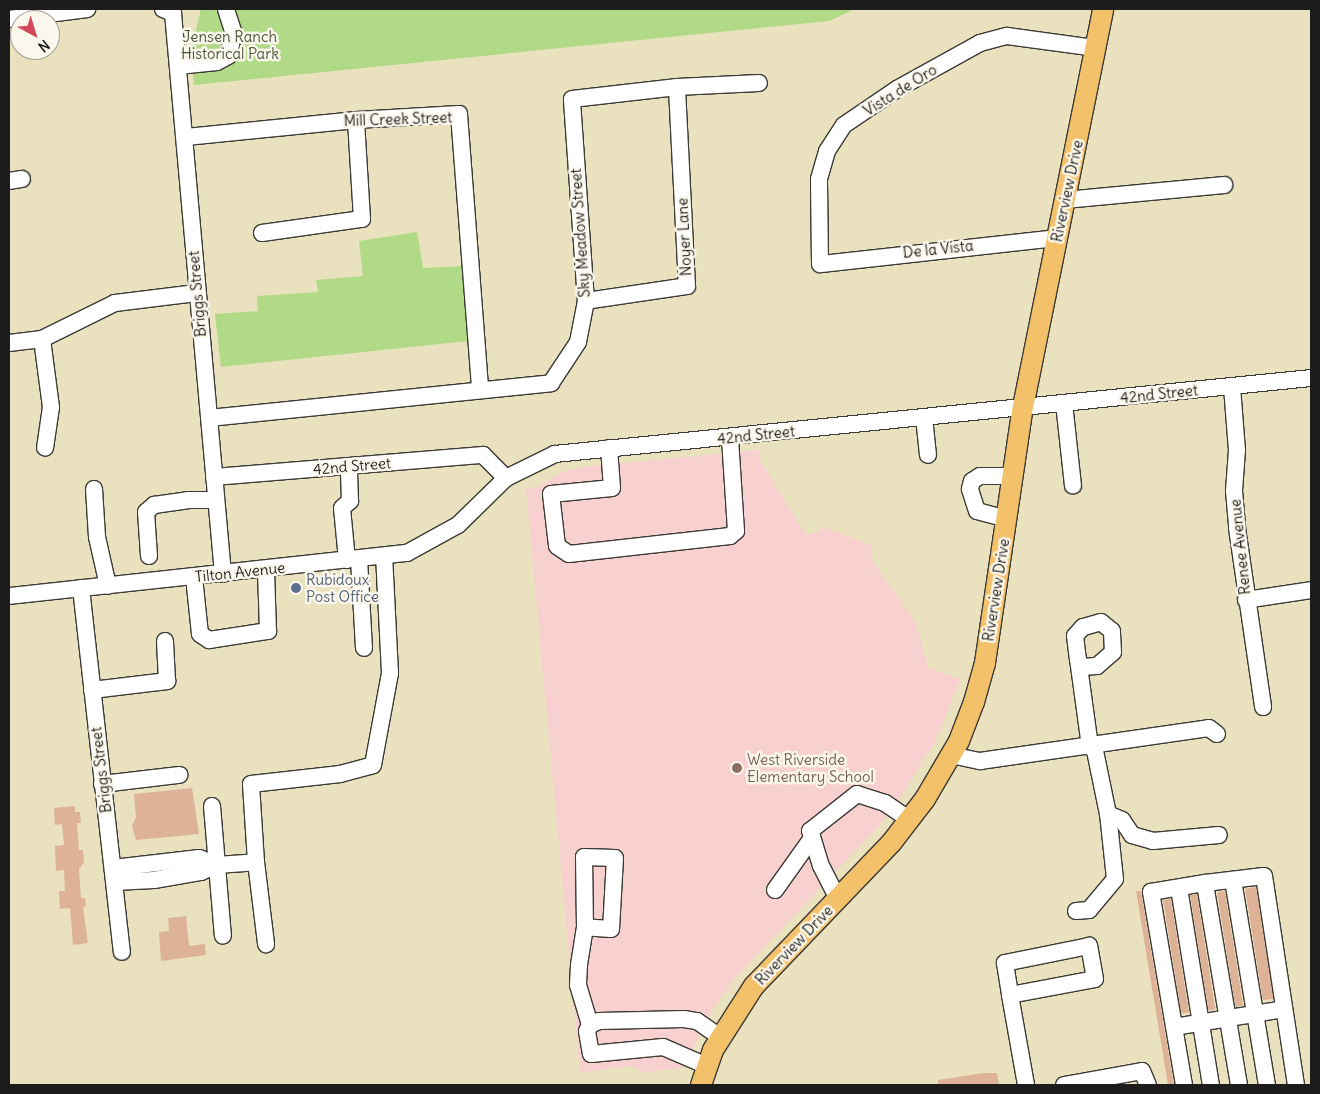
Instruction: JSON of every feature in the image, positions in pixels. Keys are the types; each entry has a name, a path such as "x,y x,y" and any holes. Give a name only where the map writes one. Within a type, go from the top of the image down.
{"main road":[{"name":"Riverview Drive","path":"701,1085 720,1037 754,986 838,899 910,820 951,755 974,702 985,663 1023,407 1103,9"}],"street":[{"path":"9,19 87,9"},
{"path":"178,66 217,62 228,56 234,34 226,9"},
{"name":"Briggs Street","path":"168,11 178,66 186,137 196,293 223,574"},
{"name":"Vista de Oro","path":"820,264 819,180 827,151 844,126 897,89 980,43 1007,36 1096,48"},
{"name":"Sky Meadow Street","path":"209,418 551,383 578,342 586,301 572,99 677,87 759,83"},
{"name":"Noyer Lane","path":"586,301 687,286 677,87"},
{"name":"Mill Creek Street","path":"186,137 356,120 459,114 480,389"},
{"path":"262,233 362,219 356,120"},
{"path":"1065,200 1224,185"},
{"name":"De la Vista","path":"820,264 1057,238"},
{"path":"9,343 42,339 115,303 196,293"},
{"path":"42,339 50,407 45,448"},
{"name":"42nd Street","path":"214,477 483,455 506,478 555,454 730,438 1311,378"},
{"name":"Renee Avenue","path":"1232,387 1237,450 1234,491 1246,600 1263,708"},
{"path":"1064,403 1073,486"},
{"path":"924,417 928,455"},
{"path":"609,448 612,488 551,494 557,546 569,554 730,536 736,531 730,438"},
{"path":"349,466 350,500 342,508 353,560 364,648"},
{"path":"1007,519 978,511 970,489 972,480 980,476 1013,476"},
{"name":"Tilton Avenue","path":"9,596 407,554 458,526 506,478"},
{"path":"94,490 97,537 108,586"},
{"path":"149,556 146,512 154,505 188,500 216,500"},
{"path":"266,944 256,862 251,784 340,774 373,766 390,673 384,556"},
{"path":"194,577 200,634 203,638 209,640 268,631 266,570"},
{"name":"Briggs Street","path":"81,588 122,952"},
{"path":"1246,600 1311,590"},
{"path":"92,690 167,681 164,640"},
{"path":"1076,911 1089,910 1115,879 1108,814 1092,746 1080,667"},
{"path":"951,755 980,760 1092,746 1209,728 1218,734"},
{"path":"102,784 179,775"},
{"path":"838,899 821,866 810,831 857,794 885,803 910,820"},
{"path":"212,806 223,936"},
{"path":"1108,814 1122,820 1132,835 1152,841 1219,835"},
{"path":"775,890 812,838"},
{"path":"114,875 200,865 256,862"},
{"path":"1184,1085 1151,892 1264,876 1296,1085"},
{"path":"1233,880 1267,1085"},
{"path":"1205,884 1239,1085"},
{"path":"1179,888 1212,1085"},
{"path":"585,927 578,985 590,1025 587,1032 591,1054 663,1046 708,1066"},
{"path":"1010,995 1095,979 1089,946 1005,962 1010,995 1026,1085"},
{"path":"1174,1026 1284,1009"},
{"path":"590,1025 599,1022 684,1019 697,1021 720,1037"},
{"path":"1064,1085 1142,1071 1148,1085"}],"shaded area":[{"name":"West Riverside Elementary School","path":"759,450 760,460 806,535 827,528 872,546 871,559 916,623 928,668 960,679 937,738 899,800 877,828 736,977 713,1009 682,1068 643,1072 630,1066 580,1073 526,488 538,487 562,472 582,467"}],"green space":[{"name":"Jensen Ranch Historical Park","path":"201,9 855,9 829,21 194,85 191,51"},
{"path":"417,232 423,268 463,266 468,341 221,367 215,314 258,311 257,296 318,292 316,280 363,276 359,241"}],"building":[{"path":"192,788 199,834 136,840 132,826 136,817 134,794"},
{"path":"75,806 75,812 80,812 81,823 77,823 79,850 83,850 84,862 79,869 81,898 85,898 86,906 83,907 88,943 73,945 70,908 60,909 59,891 65,891 64,870 56,871 55,846 64,845 62,824 55,825 54,808"},
{"path":"1256,887 1274,999 1263,1000 1245,889"},
{"path":"1136,891 1141,891 1174,1085 1168,1085"},
{"path":"1225,891 1243,1006 1235,1007 1217,892"},
{"path":"1197,894 1215,1010 1208,1011 1190,895"},
{"path":"1171,899 1189,1013 1181,1014 1163,900"},
{"path":"186,916 189,946 205,944 206,955 161,961 159,932 169,931 168,918"},
{"path":"984,1073 997,1073 999,1085 938,1085 938,1080"}],"place":[{"name":"Rubidoux Post Office","path":"296,588"},
{"name":"West Riverside Elementary School","path":"737,768"}]}
